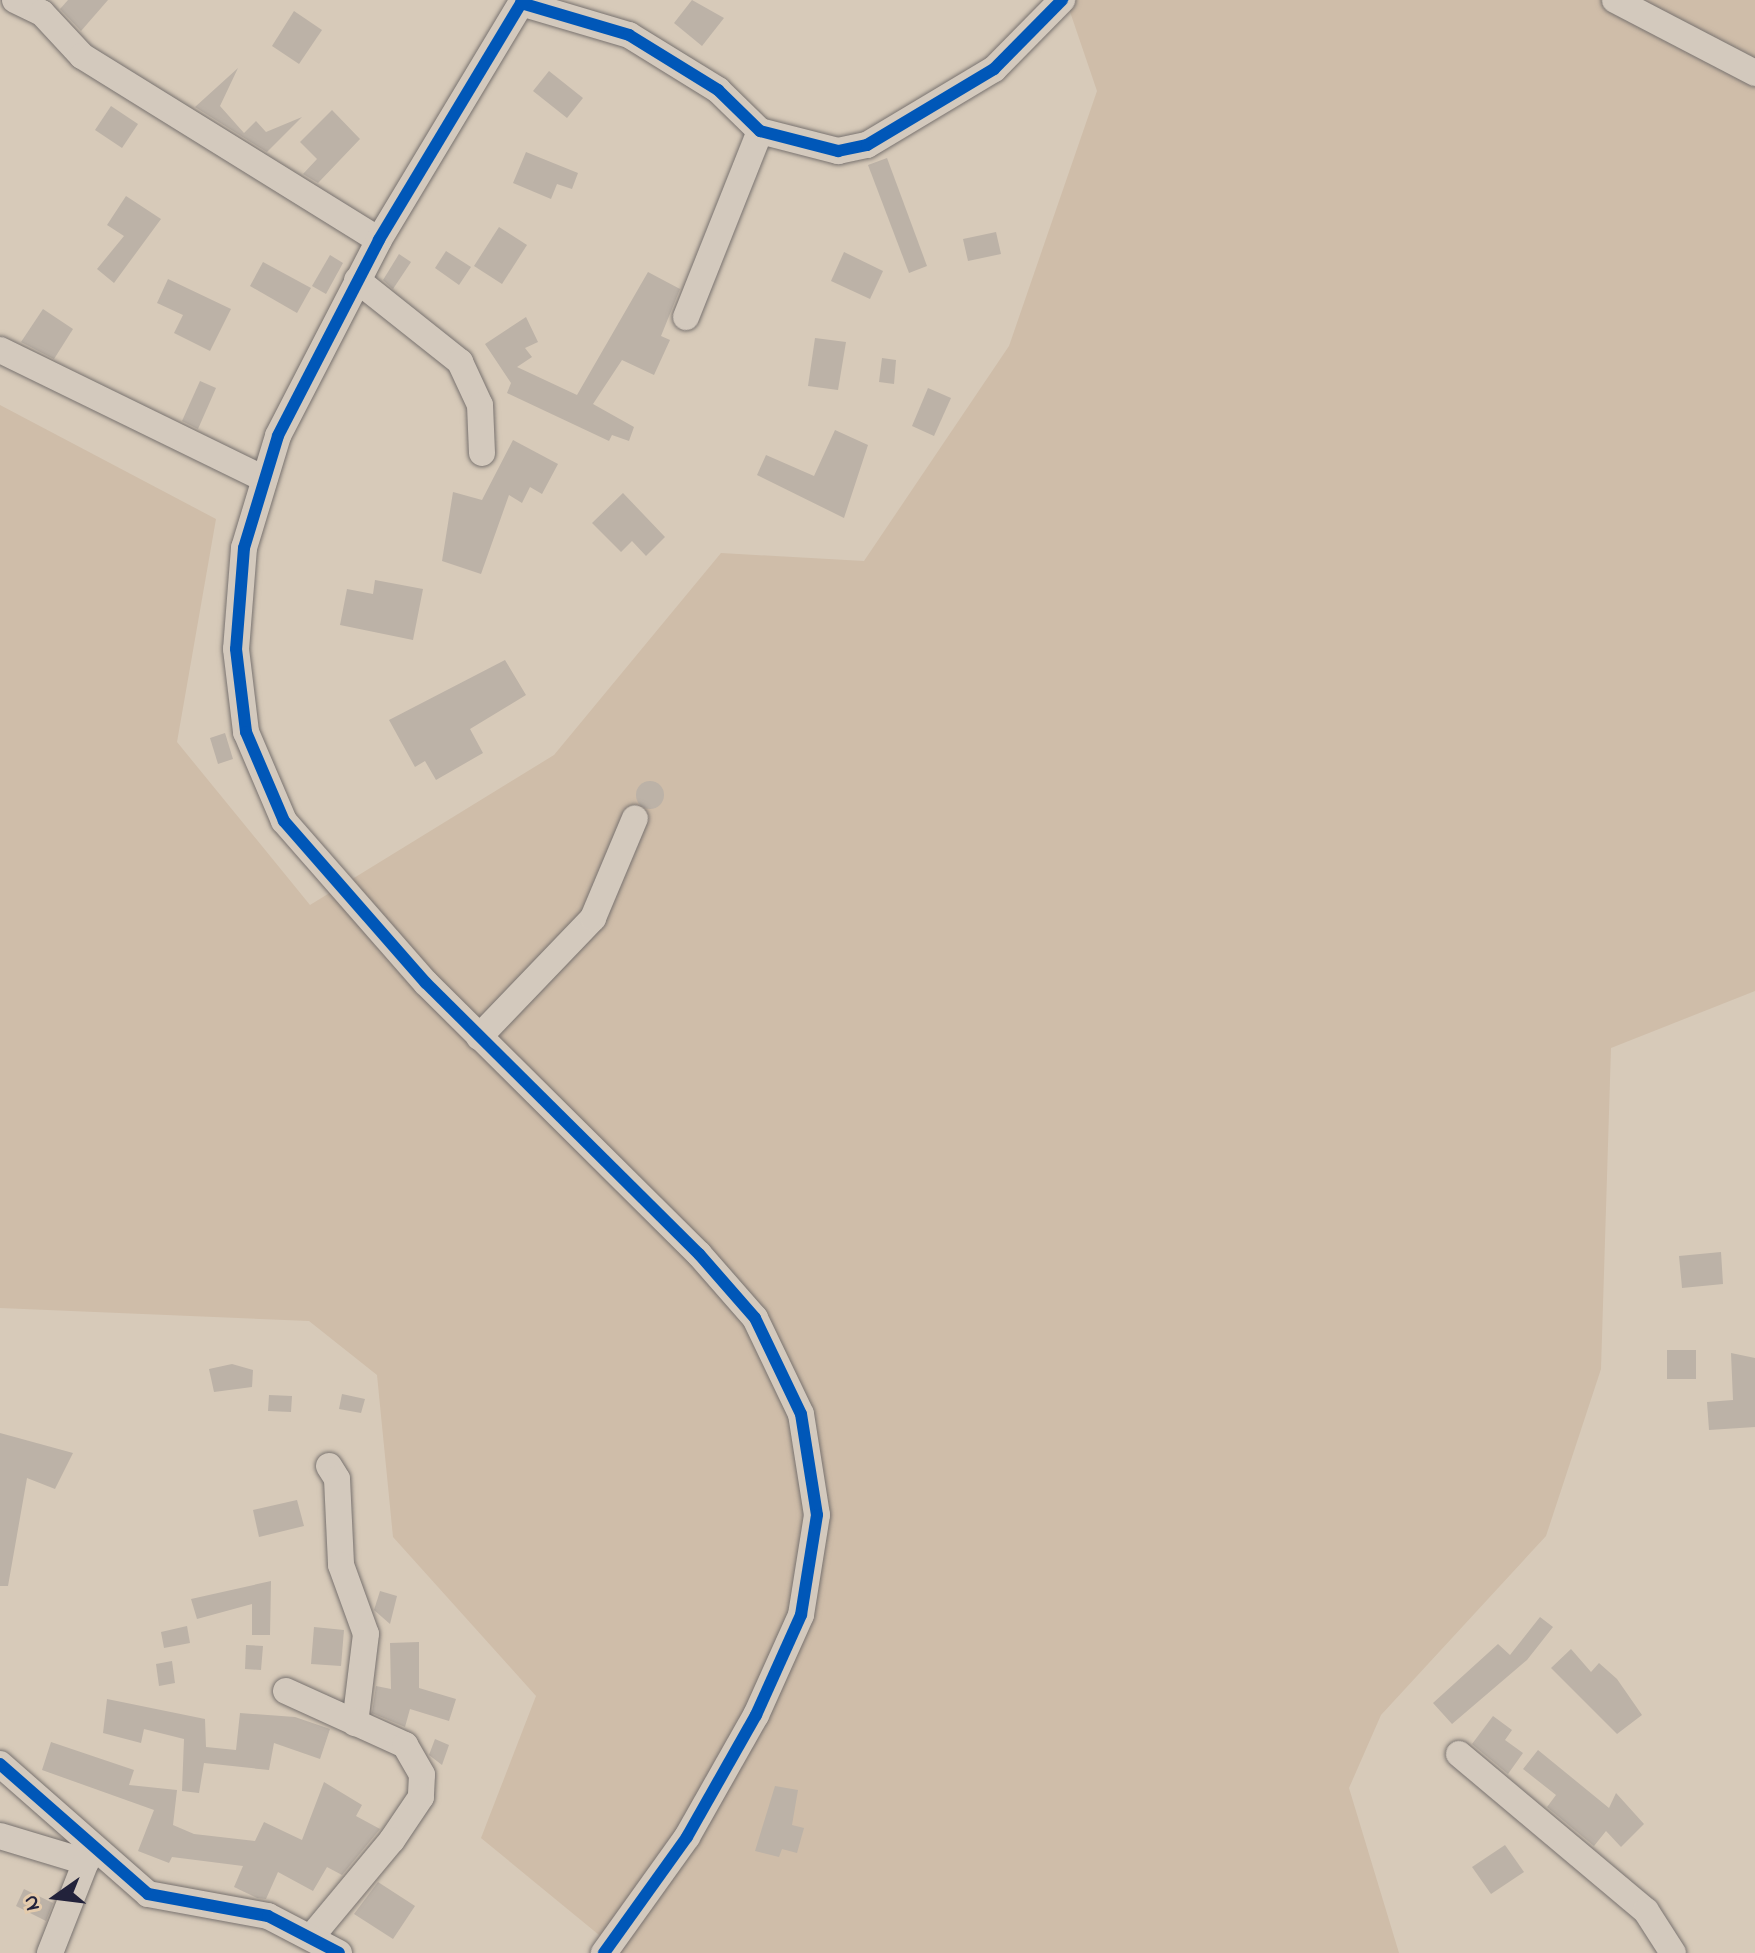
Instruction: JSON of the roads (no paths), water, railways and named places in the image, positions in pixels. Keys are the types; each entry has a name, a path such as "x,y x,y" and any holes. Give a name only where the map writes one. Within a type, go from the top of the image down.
{"street":[{"path":"15,0 42,13 94,63 379,240"},
{"path":"604,1953 687,1837 783,1660 810,1580 814,1466 782,1365 755,1318 624,1173 479,1037 322,869 260,779 246,732 236,649 244,548 264,479 357,280 522,1 666,53 760,131 807,149 867,145 994,69 1062,0"},
{"path":"1615,0 1755,73"},
{"path":"686,317 760,131"},
{"path":"357,280 460,362 480,405 482,453"},
{"path":"0,350 264,479"},
{"path":"479,1037 593,918 635,818"},
{"path":"329,1466 337,1479 341,1565 366,1634 355,1723"},
{"path":"286,1691 414,1752 421,1797 312,1936"},
{"path":"1459,1754 1646,1911 1673,1953"},
{"path":"0,1764 89,1856 148,1894 268,1916 312,1936 339,1953"},
{"path":"0,1836 89,1856"},
{"path":"50,1953 89,1856"}]}
